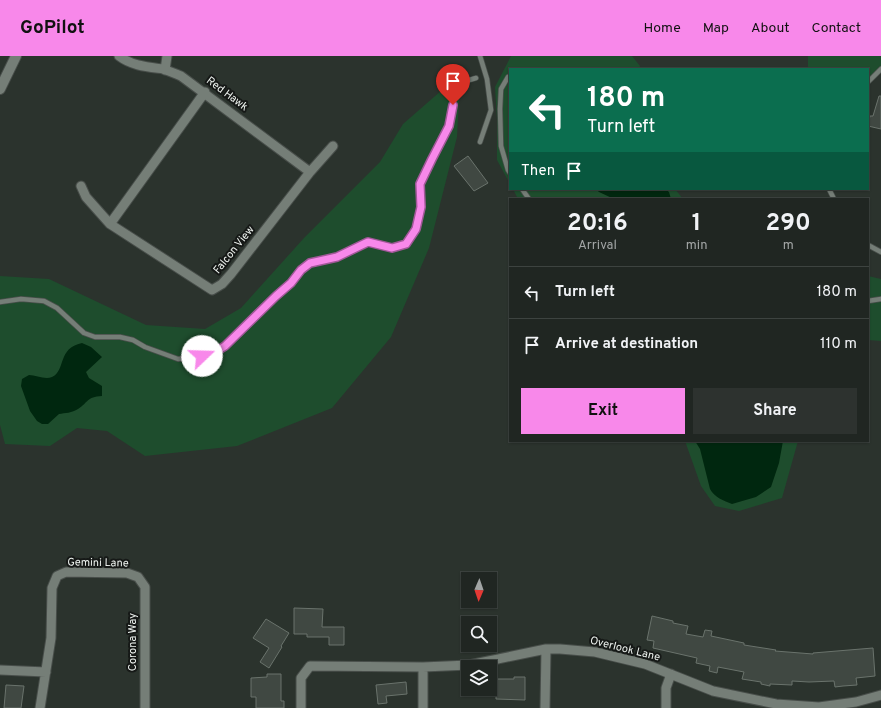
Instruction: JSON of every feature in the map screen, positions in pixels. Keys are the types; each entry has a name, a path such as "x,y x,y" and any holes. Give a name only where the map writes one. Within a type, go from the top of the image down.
{"street":[{"path":"0,89 16,56"},
{"name":"Red Hawk","path":"119,56 137,65 165,70 181,76 205,92 310,172"},
{"path":"165,70 167,56"},
{"path":"110,224 205,92"},
{"name":"Falcon View","path":"81,186 86,197 110,224 212,290 222,284 231,274 310,172 333,146"},
{"name":"Gemini Lane","path":"46,672 51,638 52,588 56,576 66,572 127,573 138,577"},
{"name":"Corona Way","path":"138,577 145,587 145,708"},
{"path":"545,708 546,649"},
{"name":"Overlook Lane","path":"301,708 301,678 310,666 423,667 469,665 546,649 595,652 645,664 713,691 776,704 819,707 856,702 881,695"},
{"path":"423,667 423,708"},
{"path":"0,670 46,672 40,708"},
{"path":"666,708 666,688 671,674"}],"lane":[{"path":"480,56 487,79 491,110 480,142"},
{"path":"869,81 881,69"},
{"path":"509,76 501,89 500,146 509,172"},
{"path":"0,302 21,299 44,301 57,308 84,333 95,336 120,336 178,359 212,354 225,346 291,283 301,270 310,263 337,257 368,242 392,248 406,244 416,229 421,207 420,184 449,126 455,91 466,81 476,78"},
{"path":"869,246 881,252"},
{"path":"869,301 881,299"}],"shaded area":[{"path":"511,56 632,56 640,66 639,68 509,68 509,182 497,160 495,87"},
{"path":"808,56 881,56 881,71 869,78 869,68 808,68"},
{"path":"442,90 459,99 457,137 429,248 391,337 332,408 237,446 145,456 107,431 77,428 50,446 5,444 0,425 0,276 49,279 146,325 205,329 241,308 304,238 380,162 403,124"},
{"path":"514,190 676,190 682,198 518,198"},
{"path":"597,190 666,190 669,192 671,198 612,198"},
{"path":"869,276 881,279 881,341 869,340"},
{"path":"82,343 91,347 102,357 86,372 89,378 102,386 102,396 93,397 78,409 68,413 59,414 48,424 42,424 37,421 30,411 21,386 22,379 29,375 46,378 52,377 59,370 65,354 74,346"},
{"path":"685,442 798,442 782,498 739,511 715,506 701,486"},
{"path":"696,442 783,442 779,463 771,487 756,497 732,504 714,494 710,489 700,449"}],"building":[{"path":"879,96 881,96 881,129 869,126 870,116 873,116"},
{"path":"468,156 488,183 474,191 454,166"},
{"path":"294,608 323,609 322,627 344,627 344,645 329,645 329,637 307,637 307,634 294,634"},
{"path":"652,616 688,626 686,634 703,637 705,630 712,631 711,636 744,643 744,645 776,650 775,651 813,654 873,648 875,676 856,678 857,685 835,687 834,681 792,681 792,685 770,684 770,686 761,684 761,682 742,679 744,672 718,667 717,673 709,671 710,666 696,663 697,658 653,648 654,641 647,640"},
{"path":"266,619 289,633 269,668 260,662 269,648 253,638"},
{"path":"267,674 281,674 281,701 284,701 284,708 256,708 256,697 251,697 251,678 267,677"},
{"path":"514,677 525,677 525,700 496,699 497,679 514,679"},
{"path":"406,682 407,694 386,696 387,703 378,704 376,685"},
{"path":"6,685 24,686 21,708 4,708"}],"route":[{"path":"202,356 212,354 225,346 291,283 301,270 310,263 337,257 368,242 392,248 406,244 416,229 421,207 420,184 449,126 453,105"}]}
